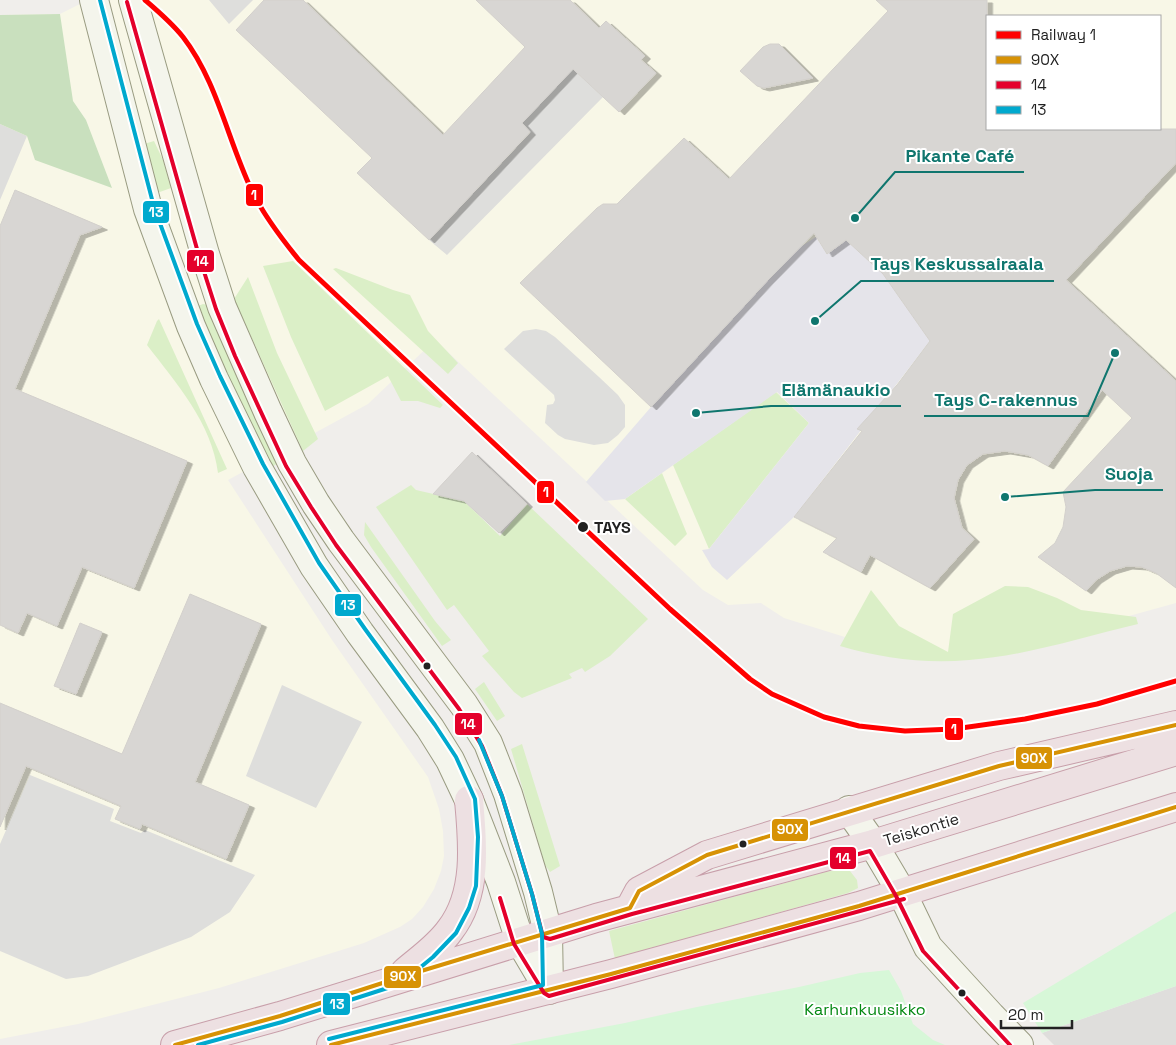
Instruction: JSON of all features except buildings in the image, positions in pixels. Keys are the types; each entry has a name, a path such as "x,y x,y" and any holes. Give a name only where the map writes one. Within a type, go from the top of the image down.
{"highway":[{"path":"630,908 639,891 707,855 849,810 1000,766 1176,725"},
{"name":"Teiskontie","path":"175,1045 280,1016 398,978 630,908 873,844 1176,751"},
{"path":"398,978 429,952 450,930 463,905 470,885 472,862 469,800"},
{"path":"331,1045 611,974 902,893 1176,807"}],"street":[{"path":"94,0 148,209 191,326 214,379 257,467 314,566 360,633 430,728 450,760 469,800 501,882 520,942 548,990"},
{"path":"133,0 205,254 222,307 292,463 316,504 341,540 464,705 488,743 508,794 538,892 548,933 548,990"},
{"path":"849,810 873,844 902,893 928,947 990,1016 1019,1045"}],"shaded area":[{"path":"88,0 1176,0 1176,603 992,654 896,653 784,618 761,603 728,605 703,590 435,340 368,404 228,480 332,640 428,777 439,809 443,831 444,856 434,889 423,907 412,919 400,927 364,943 219,988 78,1024 0,1039 0,15 60,14"},
{"path":"209,0 253,0 229,24"},
{"path":"573,69 603,97 447,255 429,240 530,133 522,123"},
{"path":"0,124 27,136 0,200"},
{"path":"816,237 827,254 846,240 883,274 930,341 794,517 727,580 712,567 702,550 709,549 809,423 777,392 625,499 605,501 586,482 651,407 767,281 800,247"},
{"path":"536,329 546,331 555,337 618,395 625,405 625,427 608,443 594,445 565,439 545,423 547,405 553,404 555,400 554,395 504,349 523,331"},
{"path":"282,685 362,722 316,808 246,776"},
{"path":"30,775 114,809 110,821 141,833 145,830 255,875 230,912 191,937 88,976 66,979 0,951 0,844"},
{"path":"1176,986 1176,1045 1054,1045 1042,1033"}],"green space":[{"path":"60,14 73,101 86,120 112,188 35,160 27,136 0,124 0,15"},
{"path":"154,141 163,160 171,188 157,193 144,144"},
{"path":"293,261 443,405 440,408 418,401 401,401 388,376 325,411 291,337 263,266"},
{"path":"336,268 410,295 428,331 458,363 448,374 333,269"},
{"path":"248,277 277,353 318,439 303,451 234,299"},
{"path":"208,305 278,463 272,467 232,387 198,308 198,306"},
{"path":"159,319 227,469 218,473 214,455 201,421 181,389 147,345"},
{"path":"776,392 809,423 709,549 673,465"},
{"path":"662,473 687,534 675,546 625,499"},
{"path":"411,485 416,490 464,501 500,536 527,504 648,619 610,656 585,672 582,668 569,674 572,678 522,698 514,692 482,656 489,651 454,605 447,610 376,507"},
{"path":"365,522 435,621 451,640 442,646 371,547 364,535"},
{"path":"1005,586 1028,587 1081,610 1136,617 1138,624 1012,655 969,660 903,659 840,646 871,590 899,626 948,652 953,614"},
{"path":"484,682 505,716 497,721 475,689"},
{"path":"522,744 560,866 550,872 545,865 511,749"},
{"path":"838,870 850,871 857,880 858,888 848,893 615,959 609,931"},
{"path":"1176,911 1176,986 1042,1033 1023,1003"},
{"name":"Karhunkuusikko","path":"889,970 901,991 913,1024 933,1040 945,1045 509,1045 625,1023 860,973"}],"rail line":[{"name":"1","path":"145,0 174,27 195,54 213,92 252,191 273,227 299,260 670,609 750,679 772,694 824,717 859,726 905,731 954,729 1025,719 1097,704 1176,681"}],"transit line":[{"name":"13","path":"100,0 154,207 197,324 220,376 263,464 319,563 435,725 456,757 475,799 478,837 476,886 469,908 456,933 433,957 400,984 282,1022 198,1045"},
{"name":"14","path":"127,2 199,256 216,309 235,356 286,466 311,507 336,545 459,709 482,746 502,796 543,937 550,939 632,914 870,851 896,896 923,951 1010,1045"},
{"name":"90X","path":"630,908 639,891 707,855 999,766 1176,725"},
{"name":"13","path":"329,1039 543,985 542,934 532,894 502,796 479,740"},
{"name":"90X","path":"331,1045 611,974 859,906 1176,807"},
{"name":"14","path":"500,898 514,944 544,993 549,996 904,899"},
{"name":"90X","path":"175,1045 280,1016 398,978 630,908"}],"place":[{"name":"Pikante Café","path":"855,218"},
{"name":"Tays Keskussairaala","path":"815,321"},
{"name":"Tays C-rakennus","path":"1115,353"},
{"name":"Elämänaukio","path":"696,413"},
{"name":"Suoja","path":"1005,497"},
{"name":"TAYS","path":"583,527"}]}
